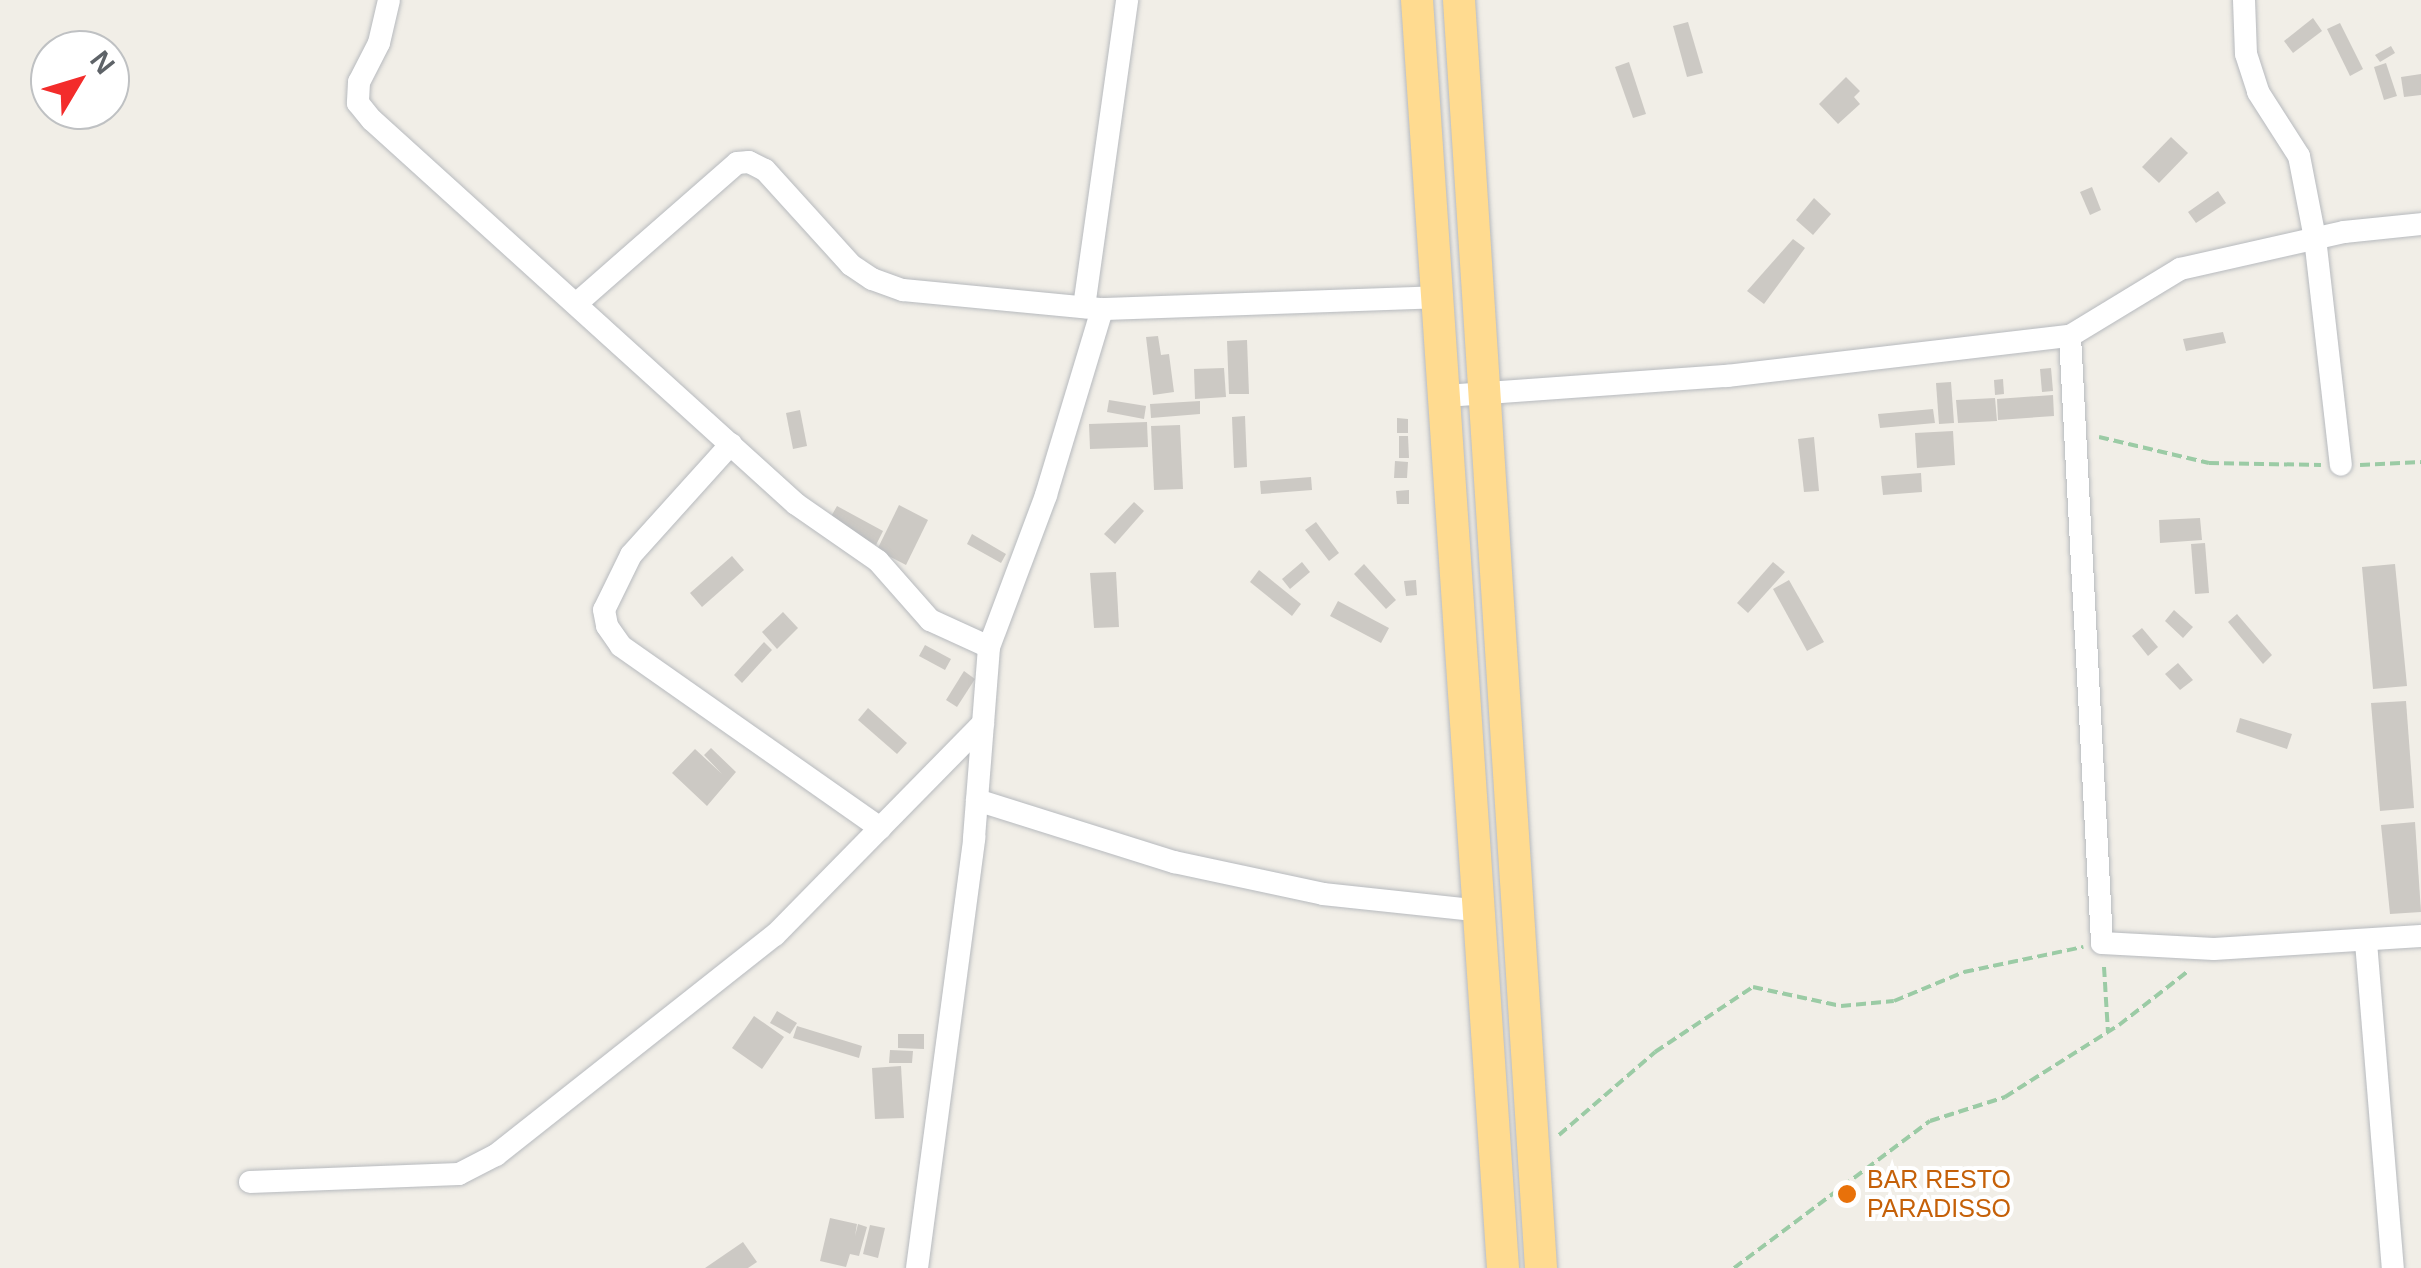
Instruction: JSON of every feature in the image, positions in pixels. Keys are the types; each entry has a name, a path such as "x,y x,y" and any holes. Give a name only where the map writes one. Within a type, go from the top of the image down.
{"highway":[{"path":"1418,0 1503,1268"},
{"path":"1459,0 1541,1268"}],"street":[{"path":"389,0 379,43 358,82 358,103 796,504 878,561 930,620 989,646"},
{"path":"917,1268 977,800 989,646 1046,495 1093,308 1127,0"},
{"path":"2244,0 2246,54 2258,92 2299,156 2315,238 2340,465"},
{"path":"576,304 737,164 749,162 764,170 852,265 872,279 903,290 1093,308 1439,297"},
{"path":"1446,396 1727,376 2070,336 2180,269 2315,238 2421,224"},
{"path":"2070,336 2102,943 2214,948 2421,936"},
{"path":"731,444 631,556 604,610 607,626 621,646 880,828"},
{"path":"250,1182 458,1174 496,1156 775,935 983,722"},
{"path":"977,800 1174,862 1323,894 1481,911"},
{"path":"2366,942 2394,1268"}],"path":[{"path":"2074,432 2209,463 2421,462"},
{"path":"1535,1179 1566,1126 1656,1052 1753,987 1841,1006 1894,1000 1964,972 2102,943 2108,1032"},
{"path":"1734,1268 1930,1121 2005,1097 2108,1032 2214,948"}],"building":[{"path":"2313,18 2322,31 2293,53 2284,41"},
{"path":"1688,22 1703,73 1687,77 1673,26"},
{"path":"2340,23 2363,69 2350,76 2327,29"},
{"path":"2391,46 2395,53 2380,62 2375,55"},
{"path":"1629,62 1646,114 1633,118 1615,67"},
{"path":"2386,63 2397,96 2384,100 2374,67"},
{"path":"2421,74 2421,95 2404,97 2401,77"},
{"path":"1846,77 1860,91 1854,97 1860,104 1838,124 1819,104"},
{"path":"2171,137 2188,153 2159,183 2142,167"},
{"path":"2092,187 2101,210 2090,215 2080,192"},
{"path":"2218,191 2226,203 2196,223 2188,212"},
{"path":"1814,198 1831,214 1813,235 1796,220"},
{"path":"1793,239 1805,248 1764,304 1747,291"},
{"path":"2223,332 2226,343 2186,351 2183,339"},
{"path":"1158,336 1161,355 1169,354 1174,392 1153,395 1146,337"},
{"path":"1247,340 1249,394 1229,394 1227,341"},
{"path":"1224,368 1226,397 1195,399 1194,369"},
{"path":"2051,368 2053,391 2042,392 2040,369"},
{"path":"2003,379 2004,394 1995,395 1994,380"},
{"path":"1951,382 1954,423 1939,424 1936,383"},
{"path":"2053,395 2054,416 1998,420 1997,399"},
{"path":"1995,398 1997,421 1958,423 1956,400"},
{"path":"1109,400 1146,406 1144,419 1107,412"},
{"path":"1200,401 1200,414 1151,418 1150,404"},
{"path":"1933,409 1935,423 1880,428 1878,414"},
{"path":"800,410 807,446 793,449 786,413"},
{"path":"1245,416 1247,467 1234,468 1232,417"},
{"path":"1397,418 1408,419 1408,433 1397,433"},
{"path":"1147,422 1148,447 1090,449 1089,424"},
{"path":"1180,425 1183,489 1154,490 1151,426"},
{"path":"1953,431 1955,465 1917,468 1915,433"},
{"path":"1399,436 1408,436 1409,458 1399,458"},
{"path":"1814,437 1819,491 1804,492 1798,439"},
{"path":"1395,461 1408,462 1407,478 1394,478"},
{"path":"1921,473 1922,492 1883,495 1881,476"},
{"path":"1311,477 1312,490 1261,494 1260,481"},
{"path":"1409,490 1409,504 1397,504 1396,491"},
{"path":"1134,502 1144,511 1115,544 1104,534"},
{"path":"899,505 928,520 906,565 877,550"},
{"path":"837,506 883,531 876,545 829,520"},
{"path":"2200,518 2202,540 2160,543 2159,520"},
{"path":"1316,522 1339,553 1329,561 1305,530"},
{"path":"972,534 1006,554 1001,563 967,544"},
{"path":"2205,543 2209,593 2195,594 2191,544"},
{"path":"732,556 744,570 702,607 690,593"},
{"path":"1302,562 1310,572 1290,589 1282,579"},
{"path":"1773,562 1785,572 1748,613 1737,603"},
{"path":"1364,564 1396,600 1386,609 1354,574"},
{"path":"2395,564 2407,686 2373,689 2362,567"},
{"path":"1259,570 1301,604 1292,616 1250,582"},
{"path":"1116,572 1119,627 1094,628 1090,573"},
{"path":"1416,580 1417,595 1406,596 1404,581"},
{"path":"1789,580 1824,642 1807,651 1773,589"},
{"path":"1338,601 1389,628 1381,643 1330,616"},
{"path":"2174,610 2193,627 2183,638 2165,621"},
{"path":"783,612 798,628 777,649 762,632"},
{"path":"2237,614 2272,655 2263,664 2228,622"},
{"path":"2142,628 2158,647 2148,656 2132,636"},
{"path":"764,642 772,650 742,683 734,675"},
{"path":"925,645 951,659 945,670 919,656"},
{"path":"2178,663 2193,680 2180,690 2165,674"},
{"path":"964,671 975,679 957,707 946,700"},
{"path":"2406,701 2414,808 2380,811 2371,703"},
{"path":"868,708 907,743 897,754 858,720"},
{"path":"2240,718 2292,734 2287,749 2236,732"},
{"path":"711,748 736,772 707,806 672,773 695,749 722,774 704,755"},
{"path":"2415,822 2421,912 2390,914 2381,825"},
{"path":"777,1011 797,1023 790,1034 770,1023"},
{"path":"754,1016 784,1037 762,1069 732,1048"},
{"path":"797,1026 862,1046 859,1058 793,1038"},
{"path":"898,1034 924,1034 924,1049 898,1048"},
{"path":"890,1050 913,1051 912,1063 889,1063"},
{"path":"901,1066 904,1118 875,1119 872,1068"},
{"path":"830,1218 857,1224 855,1236 858,1224 867,1227 859,1256 850,1254 846,1267 820,1261"},
{"path":"870,1225 885,1228 878,1258 863,1254"},
{"path":"743,1242 757,1262 748,1268 705,1268"}],"place":[{"name":"BAR RESTO PARADISSO","path":"1847,1194"}]}
